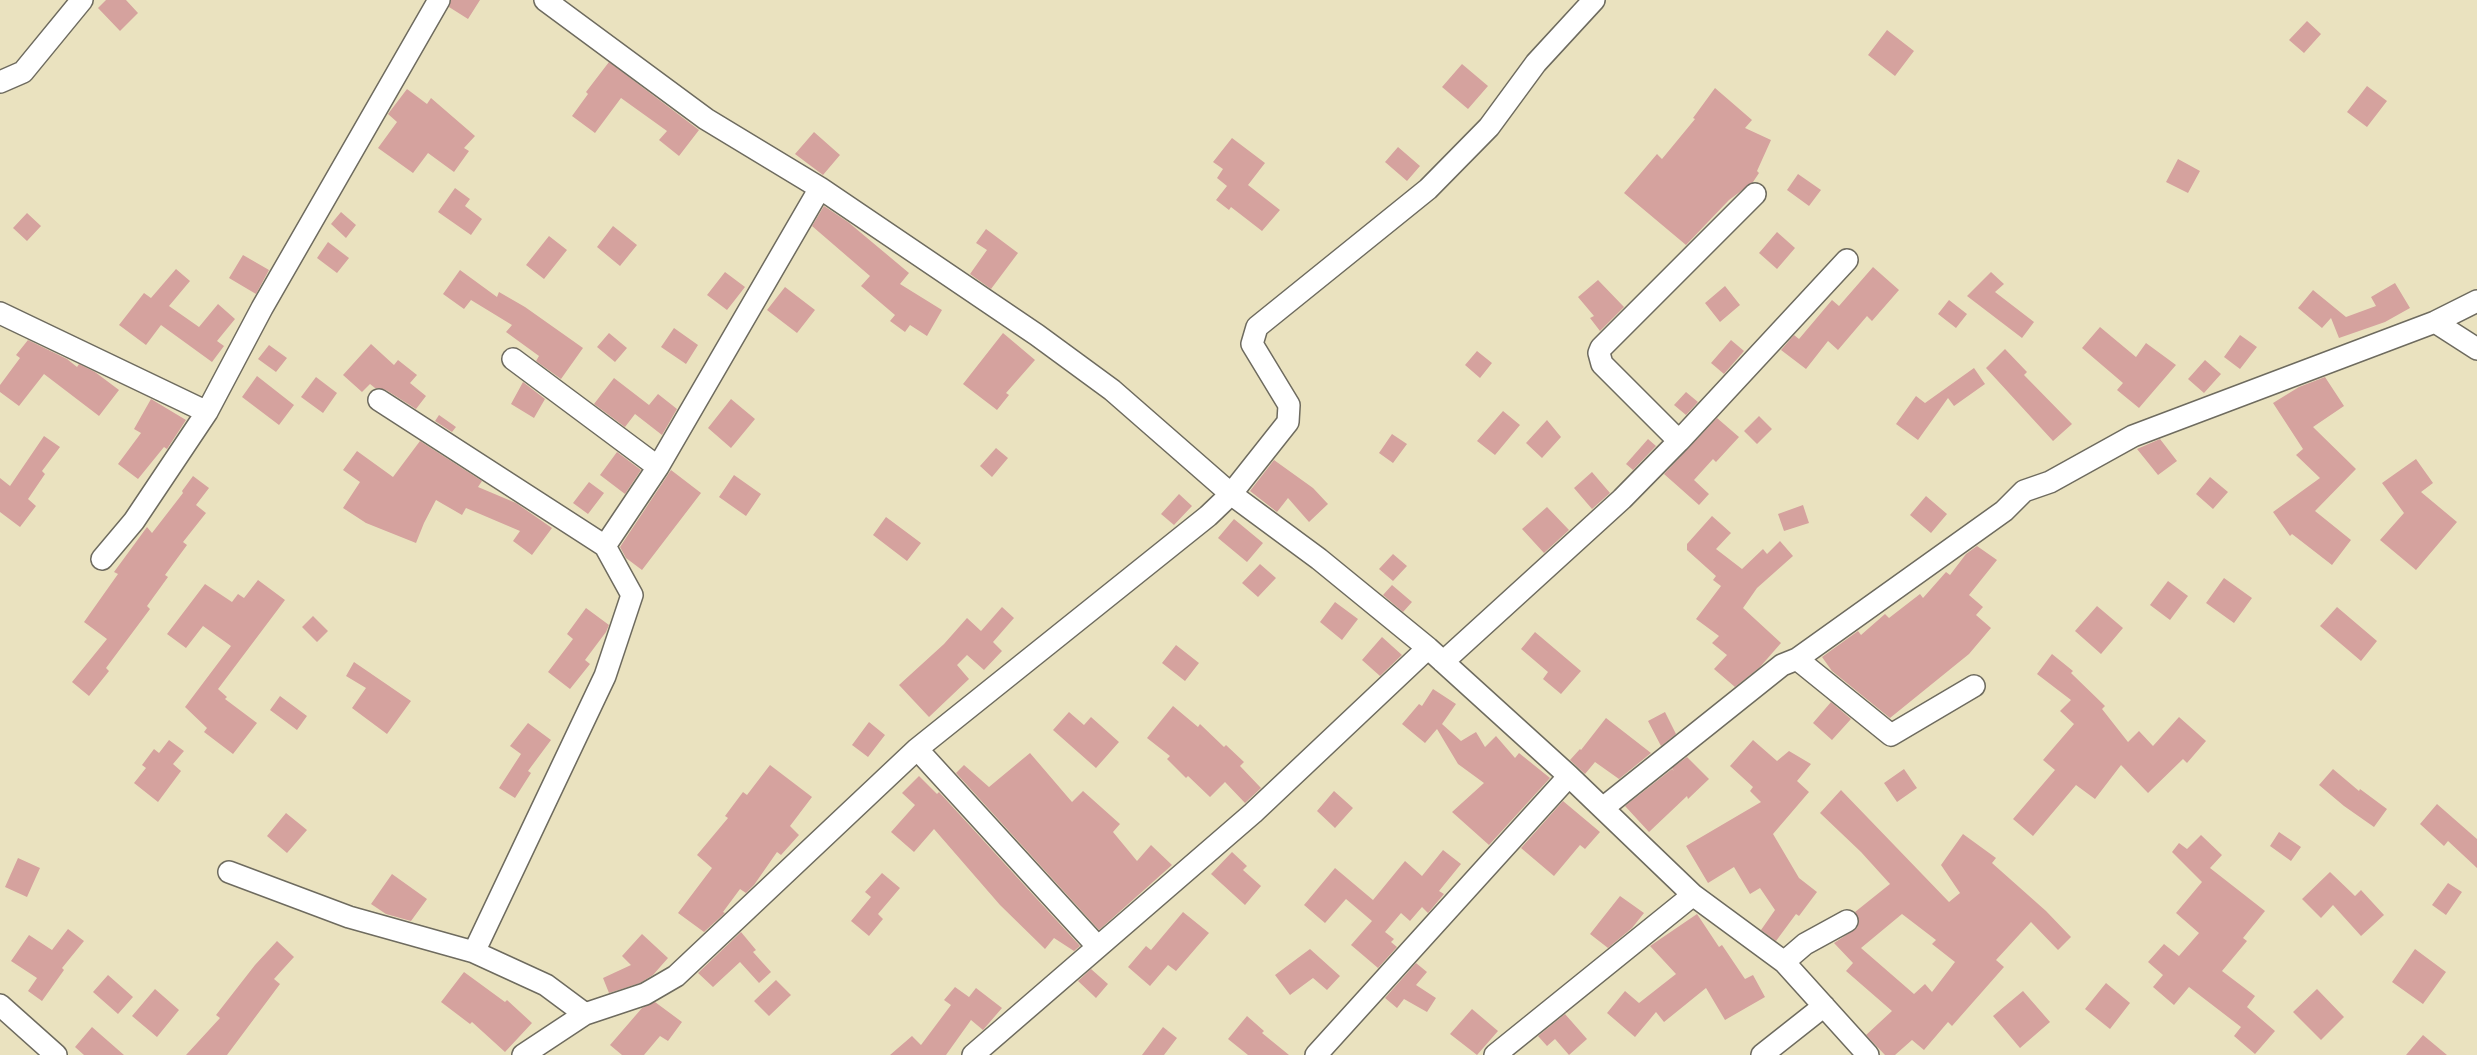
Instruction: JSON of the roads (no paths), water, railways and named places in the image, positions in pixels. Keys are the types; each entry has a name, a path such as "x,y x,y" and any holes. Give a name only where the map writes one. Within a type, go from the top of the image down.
{"street":[{"path":"0,82 24,72 82,0"},
{"path":"102,559 134,521 207,412 262,308 439,0"},
{"path":"545,0 706,119 820,188 1037,335 1112,390 1231,494 1320,559 1436,655 1569,776 1693,895 1784,962 1868,1055"},
{"path":"523,1055 585,1014 645,994 676,976 917,749 1208,516 1231,494 1288,422 1289,405 1252,344 1257,327 1428,189 1489,127 1536,63 1594,0"},
{"path":"605,546 658,467 820,188"},
{"path":"1678,441 1602,364 1599,353 1601,348 1755,194"},
{"path":"973,1055 1436,655 1622,498 1678,441 1847,260"},
{"path":"1603,808 1782,666 1797,659 2004,511 2024,491 2050,482 2134,436 2434,322 2477,301"},
{"path":"0,313 207,412"},
{"path":"2434,322 2477,349"},
{"path":"512,359 658,467"},
{"path":"379,400 605,546 632,595 606,676 474,952"},
{"path":"1797,659 1891,735 1974,686"},
{"path":"917,749 1098,947"},
{"path":"1316,1055 1569,776"},
{"path":"229,872 349,917 474,952 546,985 585,1014"},
{"path":"1495,1055 1693,895"},
{"path":"1784,962 1805,944 1847,921"},
{"path":"0,1005 56,1055"},
{"path":"1762,1055 1824,1006"}]}
